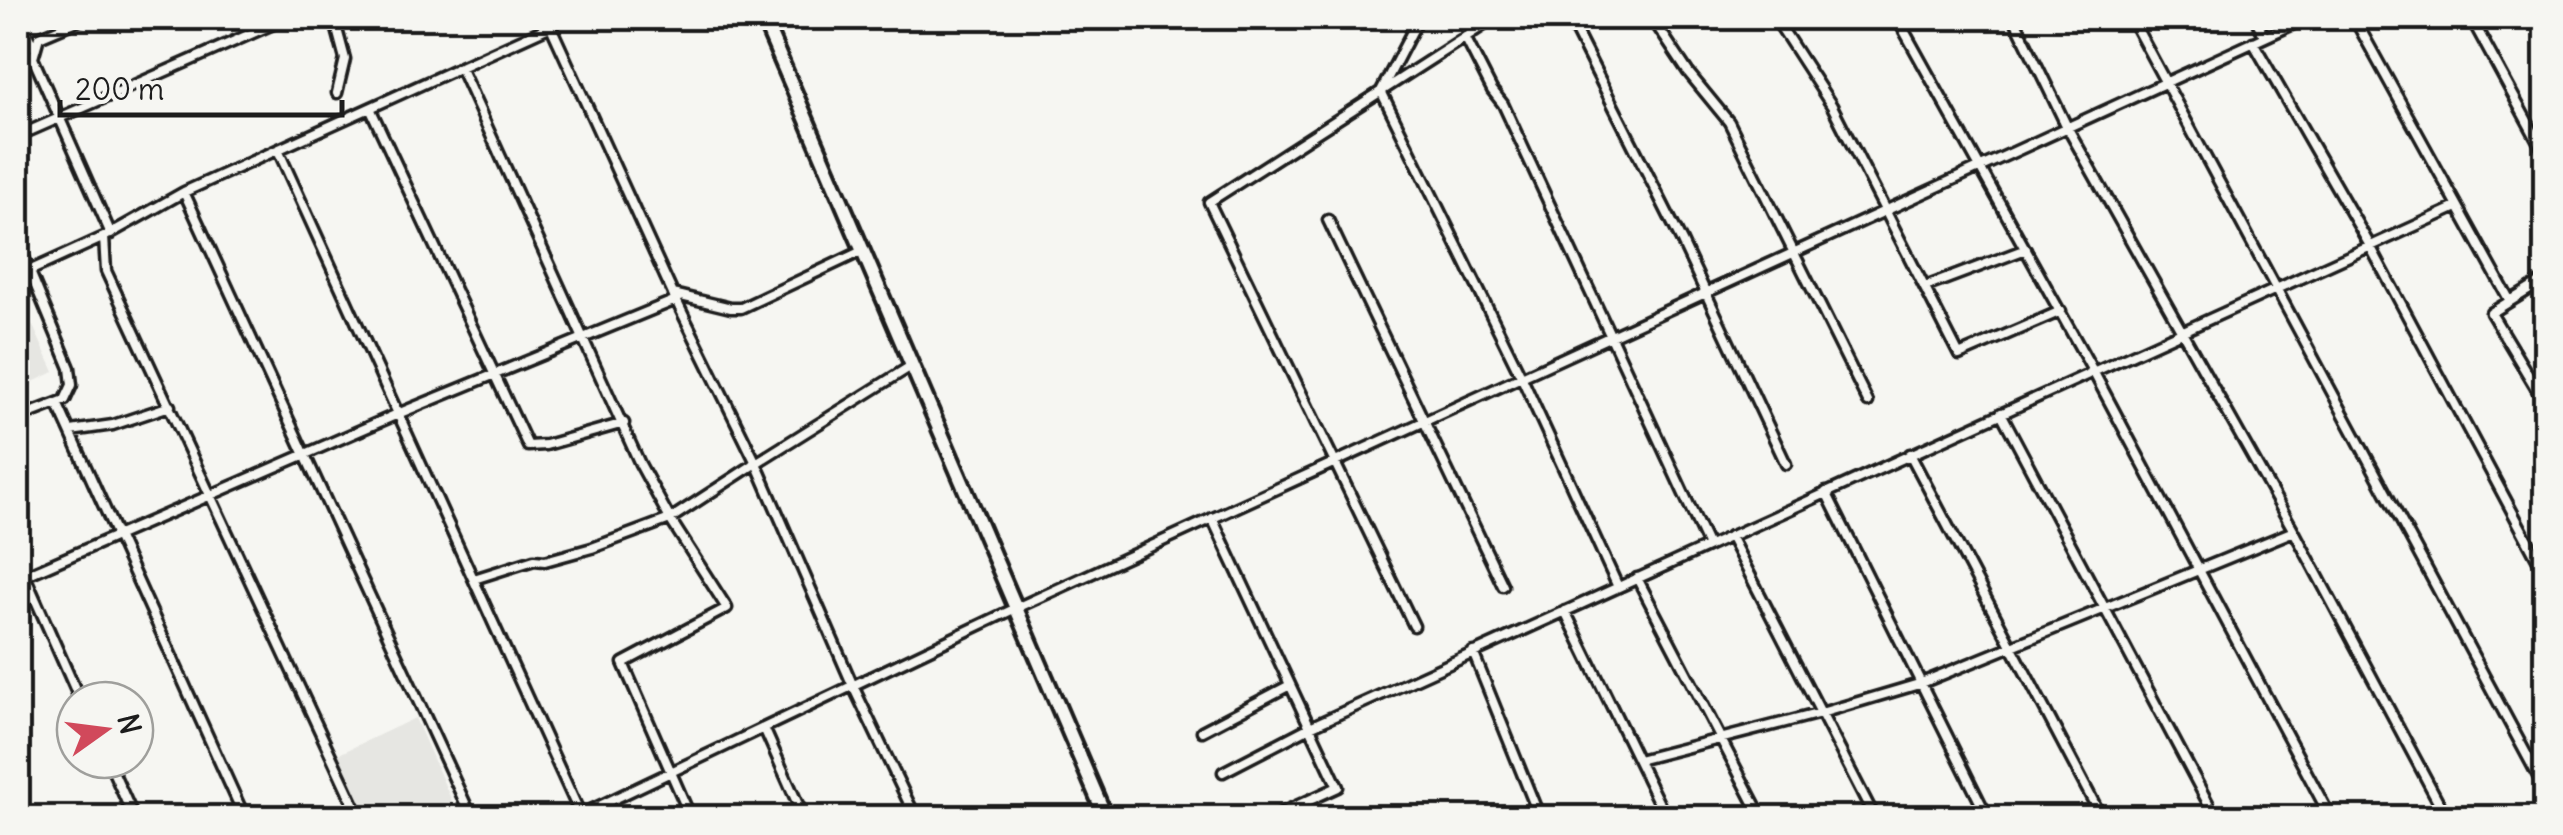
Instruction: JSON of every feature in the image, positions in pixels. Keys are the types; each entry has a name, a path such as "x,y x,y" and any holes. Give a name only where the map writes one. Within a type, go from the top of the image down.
{"main road":[{"path":"763,18 1106,818"}],"street":[{"path":"18,18 36,50"},
{"path":"84,18 39,37 33,58 107,235 106,271 360,818"},
{"path":"18,136 286,18"},
{"path":"334,18 345,58 337,93"},
{"path":"1381,91 1419,18"},
{"path":"1414,626 1208,202 1495,18"},
{"path":"1569,18 1786,464"},
{"path":"1652,18 1688,72 1729,122 1868,402"},
{"path":"1775,18 1832,106 1959,355 2060,311"},
{"path":"1896,18 2094,371 2330,818"},
{"path":"2014,18 2067,126 2294,532 2446,818"},
{"path":"2132,18 2546,790"},
{"path":"2255,18 2264,37"},
{"path":"278,150 579,816 1016,608 2307,18"},
{"path":"2354,18 2510,302"},
{"path":"2471,18 2546,156"},
{"path":"29,271 107,235 184,192 460,67 549,22 674,297 756,463 916,818"},
{"path":"1466,37 1503,104 1708,546"},
{"path":"2253,42 2369,244 2546,575"},
{"path":"460,67 640,464 727,608 623,664 691,818"},
{"path":"1381,91 1521,376 1618,587"},
{"path":"370,108 531,448 624,423"},
{"path":"184,192 472,818"},
{"path":"1222,772 1310,727 2457,206"},
{"path":"1328,220 1503,586"},
{"path":"18,243 70,368 72,385 65,400 18,418"},
{"path":"1925,287 2026,249"},
{"path":"24,576 674,297 741,308 862,251"},
{"path":"2546,279 2492,313 2546,405"},
{"path":"474,578 592,548 670,518 911,366"},
{"path":"58,402 245,818"},
{"path":"71,431 113,425 170,406"},
{"path":"2001,413 2216,818"},
{"path":"1910,454 2102,818"},
{"path":"1826,492 1988,818"},
{"path":"1212,518 1338,787 1270,818"},
{"path":"1638,760 1919,684 2294,532"},
{"path":"1730,536 1875,818"},
{"path":"18,560 71,680"},
{"path":"1637,578 1762,818"},
{"path":"1565,611 1666,818"},
{"path":"1474,652 1540,818"},
{"path":"1202,731 1290,685"},
{"path":"764,728 804,818"},
{"path":"117,780 134,818"},
{"path":"18,799 30,818"}],"shaded area":[{"path":"18,293 54,372 18,389"},
{"path":"415,718 459,817 366,817 337,755"}]}
